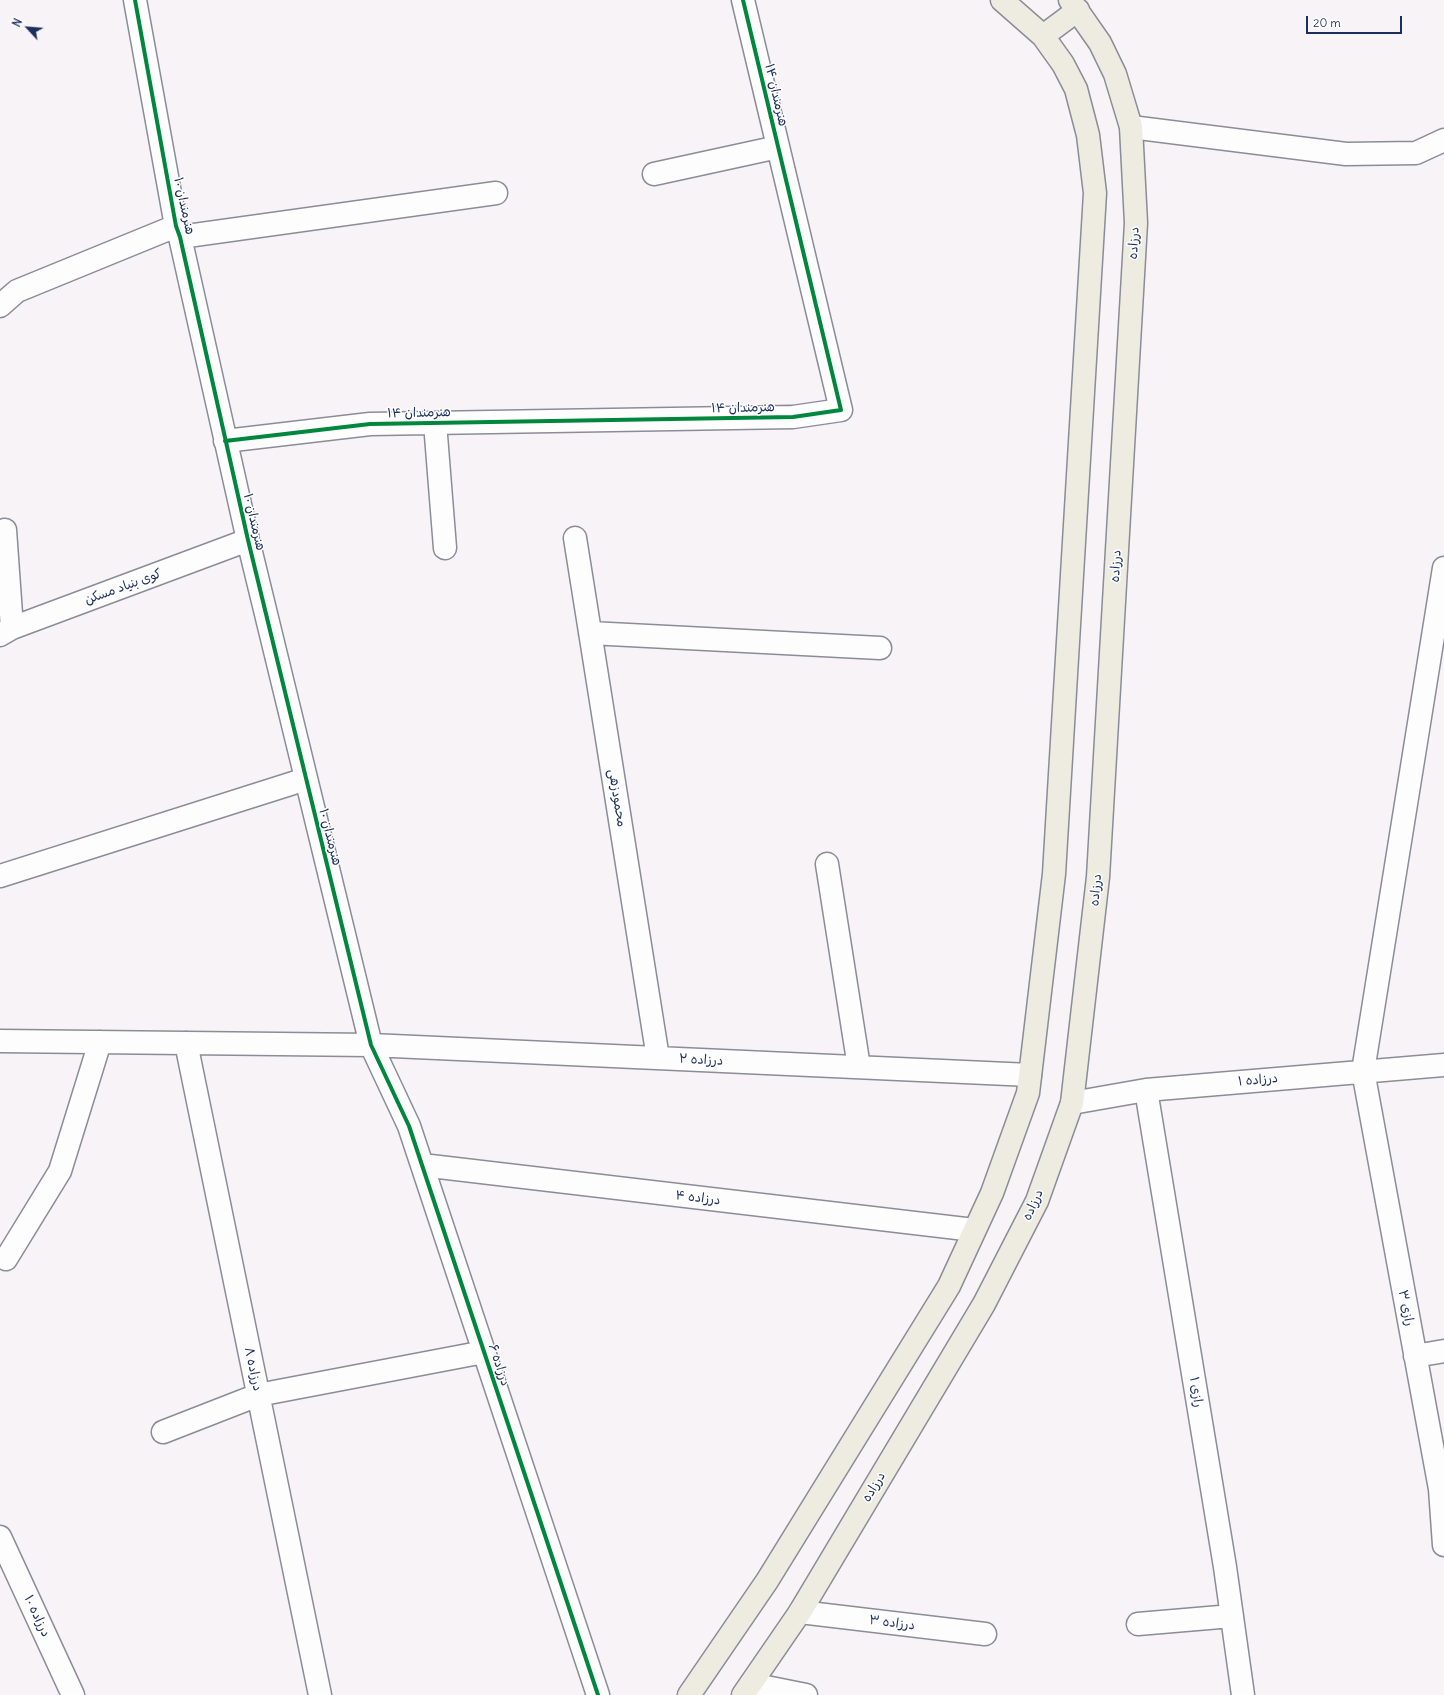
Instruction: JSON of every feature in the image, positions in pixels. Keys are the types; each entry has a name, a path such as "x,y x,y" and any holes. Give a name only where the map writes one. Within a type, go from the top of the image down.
{"main road":[{"path":"689,1695 767,1581 948,1286 992,1193 1028,1093 1054,874 1095,193 1088,135 1076,89 1063,64 1043,36 1002,0"},
{"path":"1043,36 1074,5"},
{"name":"درزاده","path":"747,1690 800,1612 984,1304 1037,1201 1072,1103 1098,869 1136,222 1131,127 1115,74 1100,43 1074,5"}],"street":[{"name":"هنرمندان ۱۰","path":"135,0 178,231 225,441 371,1046"},
{"name":"هنرمندان ۱۴","path":"225,441 370,424 793,417 841,410 743,0"},
{"path":"1131,127 1346,154 1416,153 1444,140"},
{"path":"654,174 778,147"},
{"path":"0,306 16,291 178,231 496,193"},
{"path":"435,423 445,548"},
{"path":"5,530 6,631"},
{"name":"محمودزهی","path":"575,538 658,1058"},
{"name":"کوی بنیاد مسکن","path":"6,631 248,540"},
{"name":"رازی ۳","path":"1444,568 1362,1071 1415,1356 1442,1488 1444,1545"},
{"path":"590,633 880,648"},
{"path":"0,876 306,779"},
{"path":"827,864 859,1067"},
{"name":"درزاده ۲","path":"0,1041 371,1046 1030,1075"},
{"path":"6,1259 60,1171 100,1042"},
{"name":"درزاده ۸","path":"186,1043 320,1695"},
{"name":"درزاده ۶","path":"371,1046 409,1126 598,1695"},
{"name":"درزاده ۱","path":"1072,1103 1146,1090 1444,1065"},
{"name":"رازی ۱","path":"1146,1090 1232,1616 1243,1695"},
{"name":"درزاده ۴","path":"422,1165 974,1230"},
{"path":"1415,1356 1444,1351"},
{"path":"163,1432 258,1395 484,1352"},
{"name":"درزاده ۱۰","path":"0,1537 73,1695"},
{"name":"درزاده ۳","path":"800,1612 985,1634"},
{"path":"1138,1624 1232,1616"},
{"path":"747,1690 806,1695"}],"cycle path":[{"path":"135,0 176,226 180,237 248,540 371,1045 409,1126 598,1695"},
{"path":"225,441 370,424 793,417 841,410 743,0"}]}
